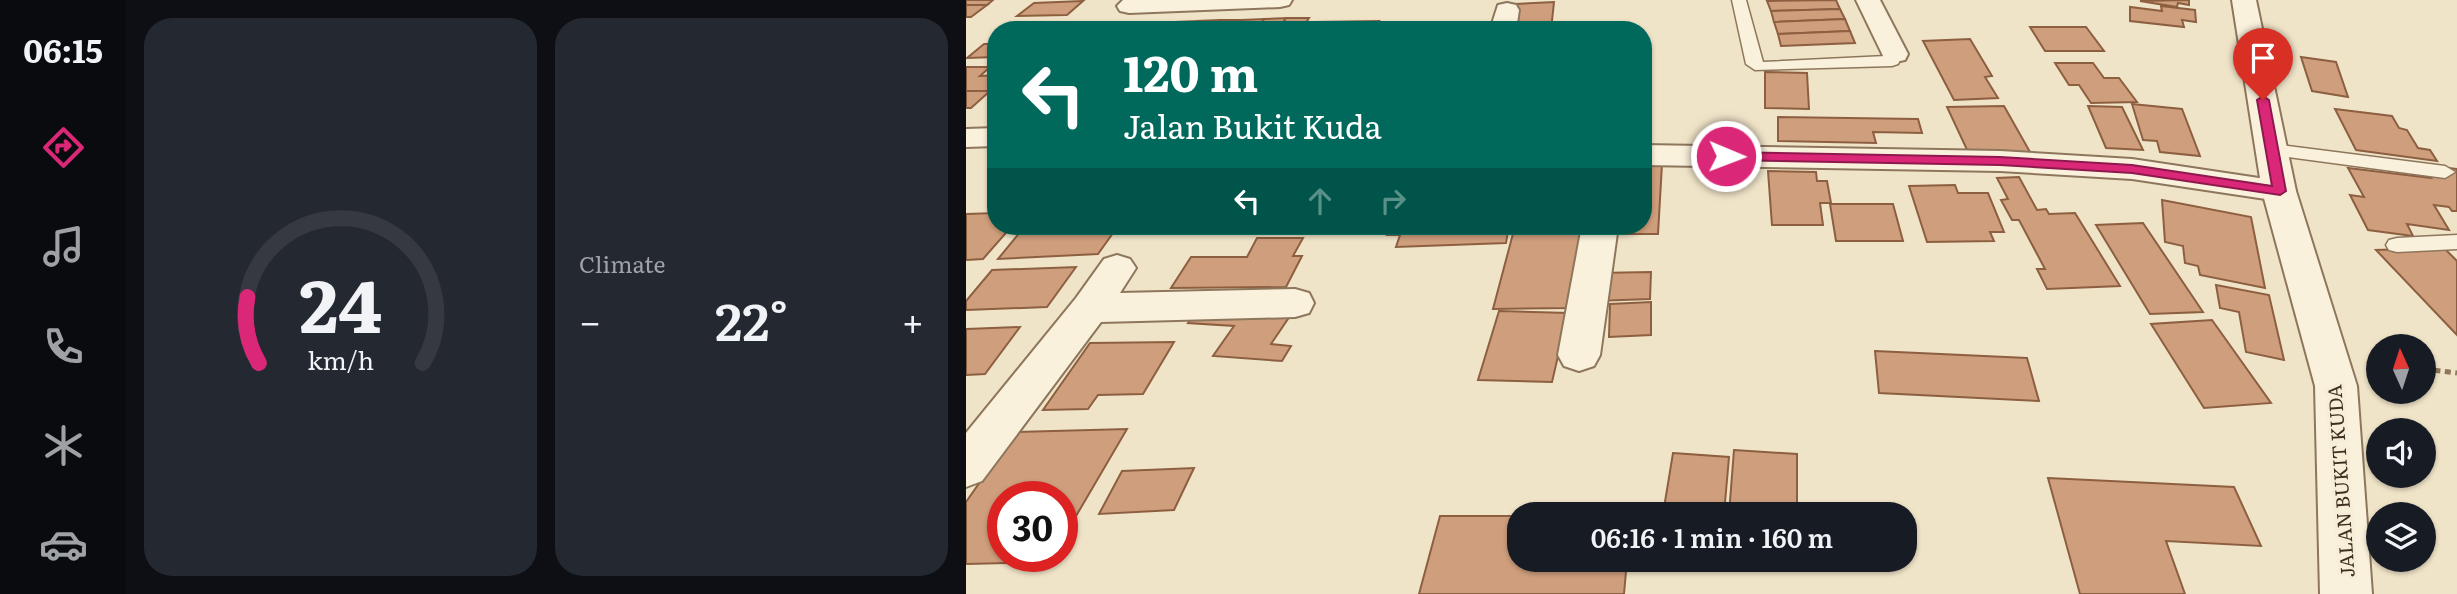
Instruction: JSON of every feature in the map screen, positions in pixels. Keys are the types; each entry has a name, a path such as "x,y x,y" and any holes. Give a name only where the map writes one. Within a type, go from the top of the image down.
{"street":[{"path":"1126,9 1280,0"},
{"path":"1868,0 1895,54"},
{"name":"JALAN BUKIT KUDA","path":"2244,0 2280,191 2336,386 2346,594"},
{"path":"966,138 987,137"},
{"path":"1652,155 2000,161 2132,169 2280,191"},
{"path":"1579,355 1599,235"},
{"path":"966,467 1090,308 1117,268"},
{"path":"1090,308 1295,303"}],"lane":[{"path":"1739,0 1754,64 1761,66 1892,61 1895,54"},
{"path":"2272,150 2445,172"},
{"path":"2397,245 2457,242"}],"path":[{"path":"2436,370 2457,373"}],"building":[{"path":"966,0 993,0 987,5 966,5"},
{"path":"1836,0 1840,9 1771,11 1767,1"},
{"path":"2189,0 2189,5 2178,3 2177,7 2140,1"},
{"path":"1083,1 1067,15 1017,16 1034,3"},
{"path":"1554,2 1552,21 1511,21 1515,4"},
{"path":"966,5 987,5 971,17 966,17"},
{"path":"2161,6 2195,10 2196,22 2182,20 2184,27 2130,21 2130,7 2162,11"},
{"path":"1840,9 1845,19 1774,22 1771,11"},
{"path":"1286,18 1284,21 1263,21"},
{"path":"1286,18 1309,18 1307,21 1284,21"},
{"path":"1264,19 1263,21 1242,20"},
{"path":"1845,19 1850,31 1778,34 1774,22"},
{"path":"2030,27 2086,27 2104,51 2045,51"},
{"path":"1850,31 1855,43 1781,46 1778,34"},
{"path":"1970,39 1992,76 1985,77 1998,98 1954,100 1923,41"},
{"path":"984,44 987,44 987,57 967,58"},
{"path":"2301,57 2336,62 2348,97 2312,91"},
{"path":"2055,63 2093,63 2104,78 2119,78 2137,102 2091,103 2079,85 2069,85"},
{"path":"966,67 987,67 980,76 987,76 987,91 966,91"},
{"path":"1765,72 1807,73 1809,109 1765,108"},
{"path":"966,91 987,91 971,108 966,108"},
{"path":"2132,104 2182,109 2200,156 2160,152 2157,141 2143,140"},
{"path":"2004,106 2030,152 1969,154 1947,107"},
{"path":"2088,106 2122,107 2143,150 2106,148"},
{"path":"2335,109 2392,116 2399,128 2407,130 2418,148 2430,150 2437,161 2356,150"},
{"path":"1778,117 1918,119 1922,133 1873,132 1876,143 1778,141"},
{"path":"1652,164 1662,164 1658,234 1652,234"},
{"path":"2422,165 2457,169 2457,211 2434,205 2449,230 2407,224 2413,236 2368,230 2350,195 2364,197 2348,168 2431,178"},
{"path":"1768,171 1816,172 1817,181 1827,181 1831,203 1820,203 1823,225 1772,225"},
{"path":"2019,177 2037,210 2046,209 2049,214 2075,213 2120,286 2047,289 2037,269 2045,269 2019,220 2012,220 2001,200 2008,199 1997,178"},
{"path":"1955,185 1958,193 1988,193 2004,232 1990,232 1994,241 1927,242 1909,186"},
{"path":"2162,200 2251,217 2265,288 2200,275 2198,266 2185,263 2183,246 2165,242"},
{"path":"1830,204 1893,204 1903,241 1836,241"},
{"path":"987,213 987,235 1004,235 983,259 966,260 966,214"},
{"path":"2143,223 2203,312 2150,314 2096,225"},
{"path":"1018,235 1112,235 1098,254 998,259"},
{"path":"1400,235 1507,235 1506,243 1396,247"},
{"path":"1513,235 1585,235 1573,308 1493,309"},
{"path":"1257,238 1303,238 1293,256 1302,256 1286,287 1171,288 1191,257 1247,257"},
{"path":"2444,248 2457,261 2457,335 2376,250"},
{"path":"1076,267 1047,307 966,310 966,301 992,270"},
{"path":"1651,272 1650,299 1595,301 1597,273"},
{"path":"2216,285 2269,295 2284,360 2246,352 2239,312 2220,308"},
{"path":"1205,300 1296,307 1271,344 1291,346 1282,361 1213,356 1234,326 1188,323"},
{"path":"1651,302 1651,335 1609,337 1610,304"},
{"path":"1499,311 1568,313 1552,382 1478,380"},
{"path":"2212,320 2271,403 2204,408 2151,324"},
{"path":"1020,327 985,374 966,375 966,329"},
{"path":"1174,342 1143,394 1098,395 1088,409 1043,410 1090,343"},
{"path":"1875,351 2027,358 2039,401 1879,393"},
{"path":"1127,429 1078,513 1078,481 987,481 987,564 966,564 966,502 1015,432"},
{"path":"1734,450 1797,454 1797,502 1730,502"},
{"path":"1673,453 1729,457 1725,502 1665,502"},
{"path":"1194,468 1174,510 1099,514 1122,471"},
{"path":"2048,478 2234,487 2261,546 2166,541 2185,594 2080,594"},
{"path":"1440,516 1507,516 1507,572 1626,572 1624,594 1419,594"}],"route":[{"path":"1726,156 2000,161 2132,169 2280,191 2263,100"}]}
